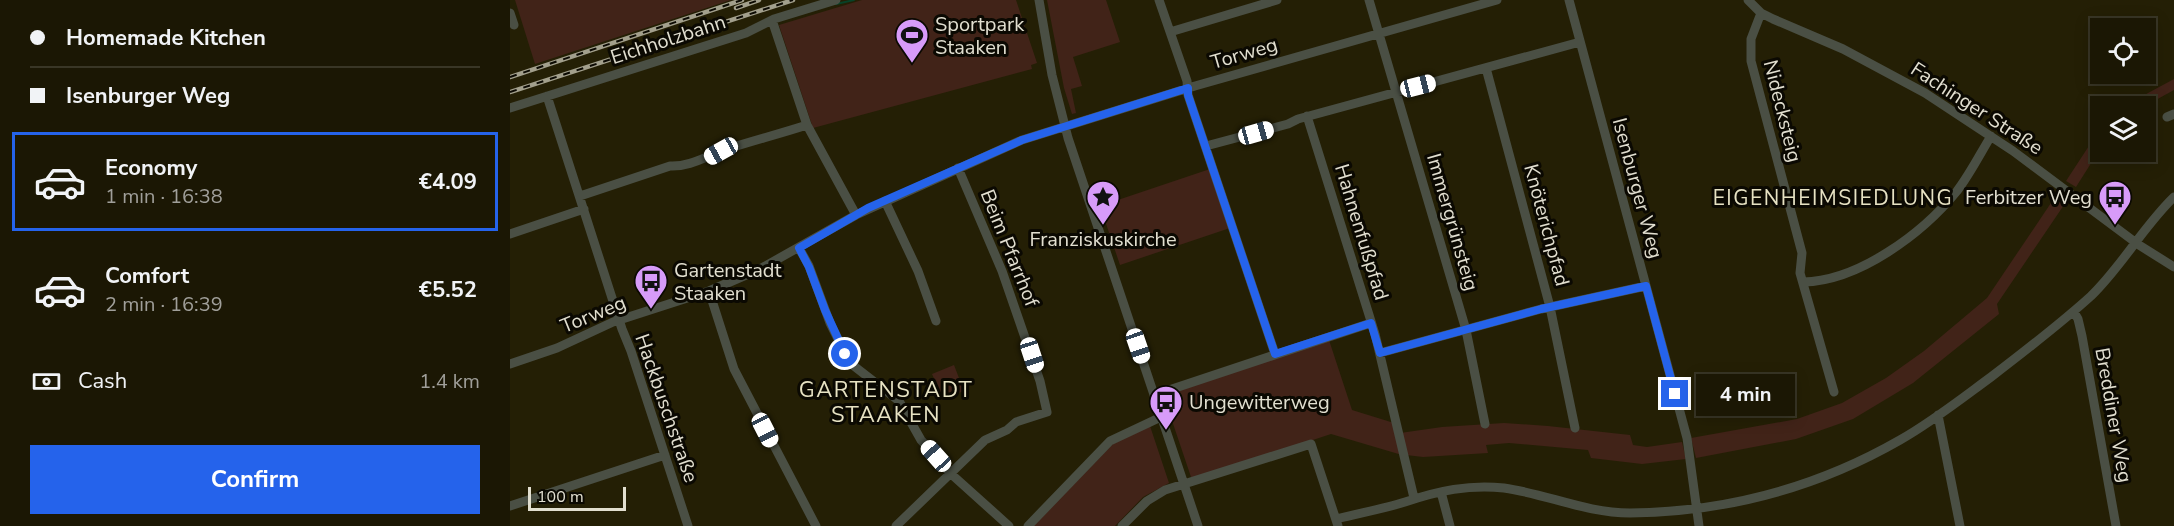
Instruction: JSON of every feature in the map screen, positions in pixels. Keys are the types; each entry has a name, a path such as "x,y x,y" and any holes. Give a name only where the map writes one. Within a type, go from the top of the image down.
{"street":[{"name":"Eichholzbahn","path":"510,108 746,33 771,20 836,0"},
{"path":"1039,0 1052,75 1064,126 1198,526"},
{"path":"1159,0 1275,354"},
{"name":"Immergrünsteig","path":"1369,0 1466,330 1485,424"},
{"name":"Torweg","path":"510,364 557,348 619,320 709,291 760,269 855,215 1022,140 1188,88 1497,0"},
{"name":"Isenburger Weg","path":"1569,0 1687,438 1699,526"},
{"name":"Fachinger Straße","path":"1748,0 1761,13 1843,49 1908,83 1991,136 2136,243 2174,267"},
{"path":"1170,32 1273,1"},
{"path":"510,13 514,25"},
{"name":"Nidecksteig","path":"1761,13 1751,39 1751,61 1802,253 1800,267 1803,282 1834,392"},
{"path":"771,20 807,125 855,215"},
{"path":"1206,146 1288,124 1307,116 1580,42"},
{"name":"Knöterichpfad","path":"1486,68 1550,307 1575,428"},
{"name":"Hackbuschstraße","path":"547,96 688,526"},
{"name":"Hahnenfußpfad","path":"1307,116 1380,353 1414,498"},
{"path":"580,196 670,166 679,167 721,151 807,125"},
{"path":"1803,282 1818,281 1849,271 1887,253 1912,235 1957,191 1991,136"},
{"name":"Beim Pfarrhof","path":"950,472 985,440 1007,430 1016,422 1047,412 1040,381 1002,271 958,168"},
{"path":"1122,526 1154,496 1184,484 1311,444 1337,522 1414,498 1463,487 1520,491 1607,512 1632,513 1697,508 1774,494 1822,478 1873,455 1938,415 2044,337 2111,275 2174,197"},
{"path":"885,201 918,271 936,321"},
{"path":"510,234 584,209"},
{"path":"799,248 850,363 899,401 921,440 950,472 1009,526"},
{"path":"1380,353 1550,307 1646,286"},
{"path":"709,291 732,365 816,526"},
{"name":"Breddiner Weg","path":"2073,312 2078,319 2082,336 2116,526"},
{"path":"1154,395 1371,323"},
{"path":"1938,415 1960,526"},
{"path":"1028,526 1110,441 1161,417"},
{"path":"510,506 664,455"},
{"path":"896,526 950,472"},
{"path":"1441,492 1450,526"}],"shaded area":[{"path":"515,0 731,0 535,64"},
{"name":"Sportpark Staaken","path":"862,0 1016,0 1037,63 1031,65 1032,69 813,128 779,25"},
{"path":"1047,0 1106,0 1120,42 1073,57 1082,86 1071,89 1076,113 1072,114 1064,88"},
{"path":"2174,79 2174,90 2156,100 2156,96 2143,96"},
{"path":"2090,144 2092,162 2076,187 2066,181"},
{"path":"1210,169 1230,228 1120,265 1100,206"},
{"path":"2057,194 2066,202 1997,304 1999,314 1913,383 1853,419 1796,439 1696,458 1691,438 1797,419 1842,403 1886,378 1924,351 1987,298"},
{"path":"1329,340 1352,410 1394,423 1402,455 1331,434 1195,479 1191,477 1164,397 1166,393"},
{"path":"954,365 964,391 943,399 932,374"},
{"path":"1504,423 1630,435 1633,445 1647,447 1682,442 1686,459 1642,464 1591,458 1588,450 1509,443 1486,445 1488,453 1423,457 1406,455 1400,433 1442,427"},
{"path":"1150,426 1169,483 1143,497 1115,526 1033,526 1113,444"}],"waterway":[{"path":"836,4 854,0"}],"railway":[{"path":"510,77 742,0"},
{"path":"736,8 759,0"},
{"path":"510,92 793,0"}],"place":[{"name":"Sportpark Staaken","path":"912,64"},
{"name":"Franziskuskirche","path":"1103,226"},
{"name":"Ferbitzer Weg","path":"2115,226"},
{"name":"Gartenstadt Staaken","path":"651,310"},
{"name":"Ungewitterweg","path":"1166,431"}],"district":[{"name":"EIGENHEIMSIEDLUNG","path":"1833,198"},
{"name":"GARTENSTADT STAAKEN","path":"886,402"}],"route":[{"path":"845,354 799,248 868,208 1022,140 1188,88 1188,95 1275,354 1371,323 1380,353 1541,309 1646,286 1675,394"}]}
